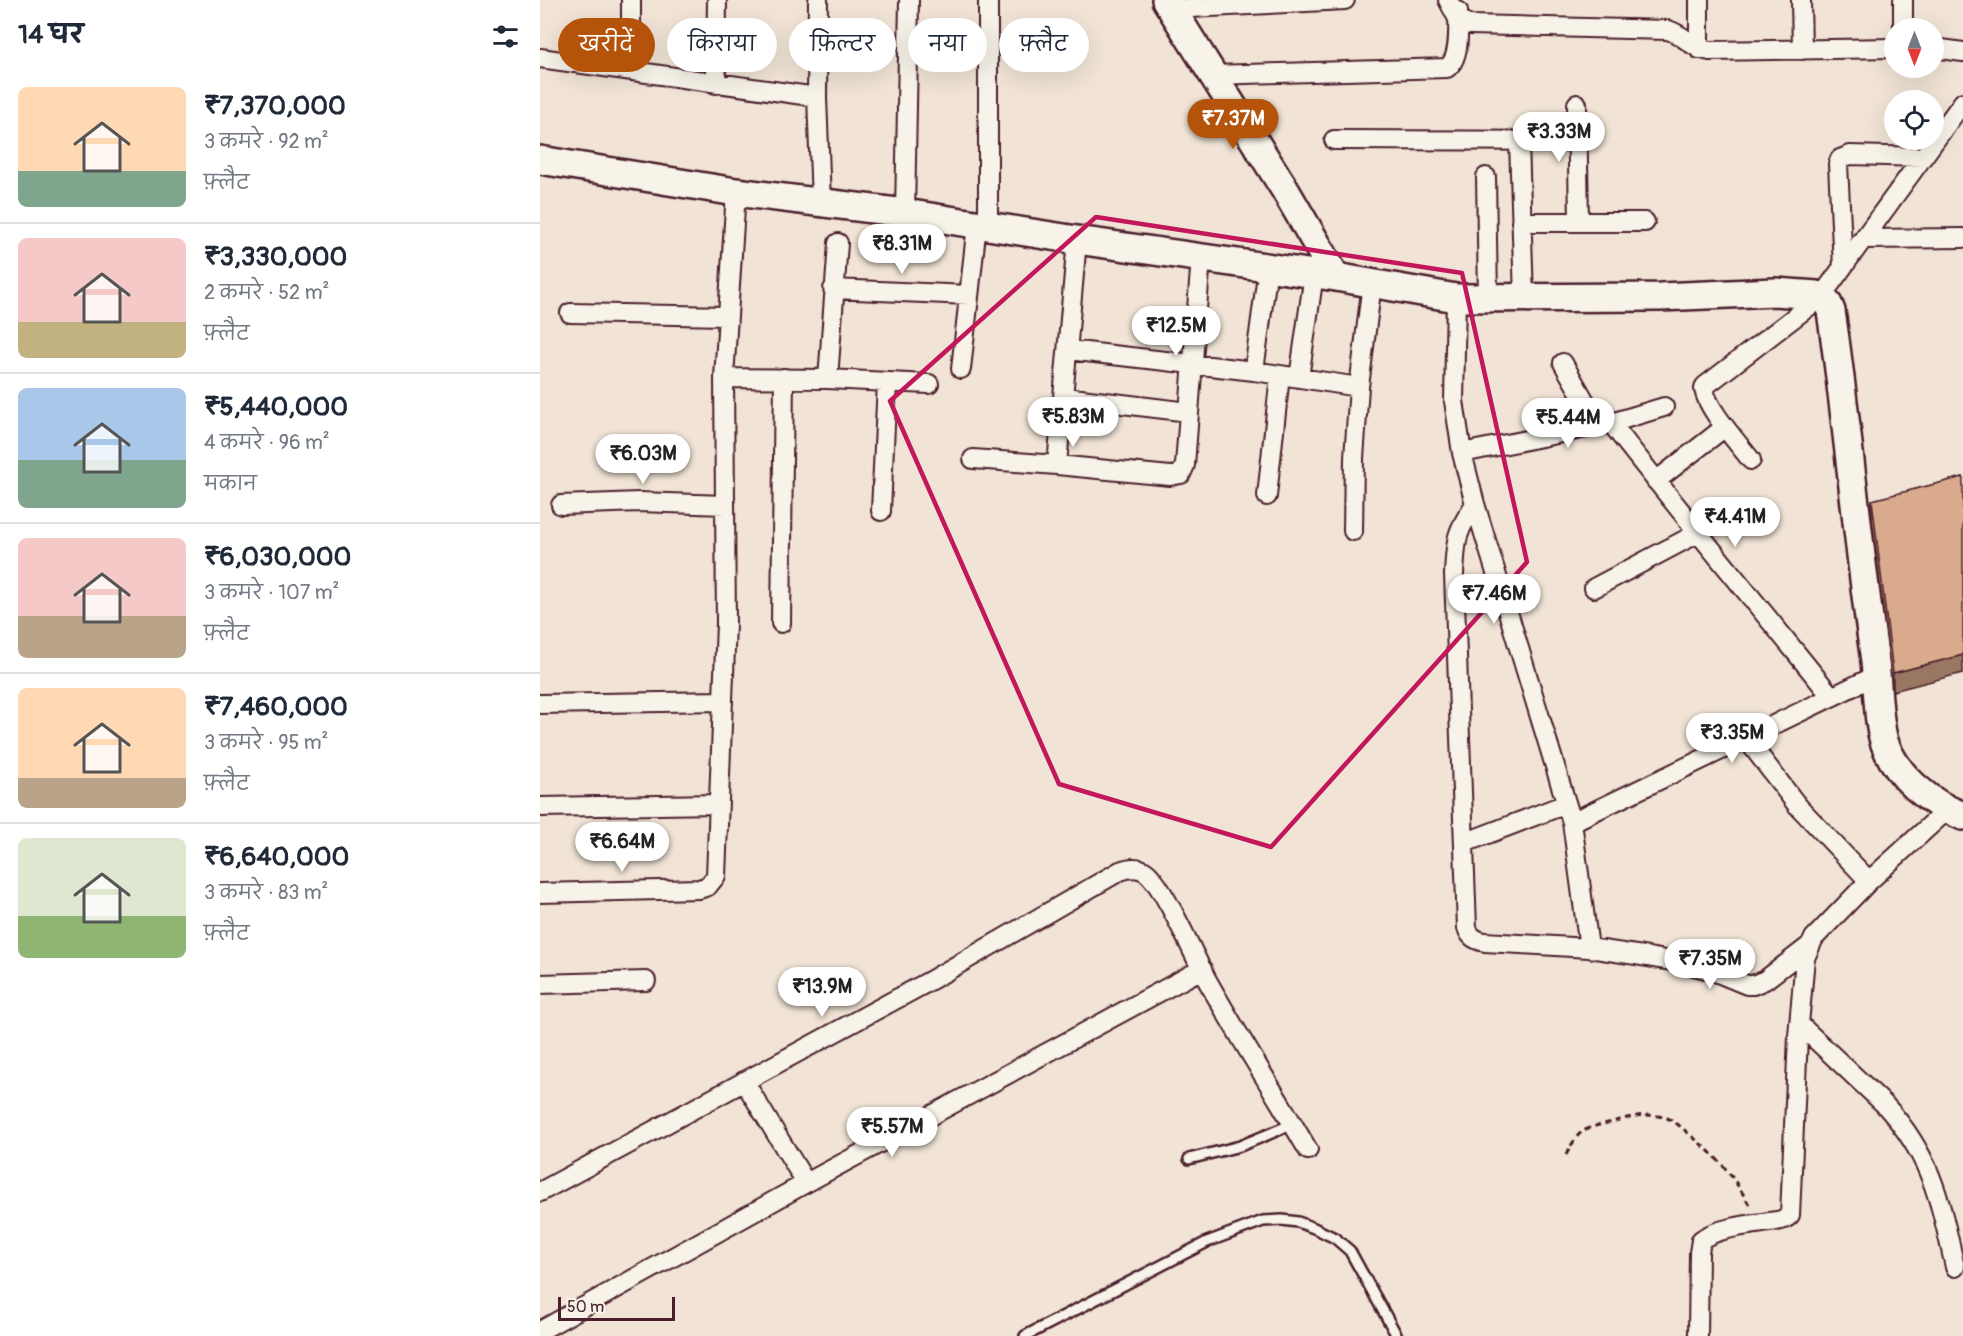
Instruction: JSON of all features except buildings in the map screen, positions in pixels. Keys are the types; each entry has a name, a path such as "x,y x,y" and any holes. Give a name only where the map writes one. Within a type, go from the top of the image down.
{"street":[{"path":"631,0 631,18"},
{"path":"716,84 717,0"},
{"path":"818,0 821,202"},
{"path":"905,213 909,0"},
{"path":"961,369 969,295 982,225 988,0"},
{"path":"1299,378 1325,275 1284,188 1169,4 1345,0"},
{"path":"1448,0 1458,19 1470,25 1668,30 1699,49 1710,51 1884,48"},
{"path":"1212,75 1447,68 1454,61 1458,0"},
{"path":"1699,0 1699,49"},
{"path":"1801,0 1802,50"},
{"path":"1903,0 1903,18"},
{"path":"1944,49 1963,52"},
{"path":"540,58 558,61"},
{"path":"631,72 818,97"},
{"path":"1751,460 1725,427 1705,394 1706,386 1821,297 1963,102"},
{"path":"1577,104 1579,222"},
{"path":"1334,140 1577,141"},
{"path":"1519,141 1524,299"},
{"path":"1843,267 1838,164 1840,159 1850,155 1923,157"},
{"path":"540,160 736,192 905,213 1325,275 1456,298 1660,297 1775,292 1821,297 1828,304 1831,311 1846,413 1882,735 1891,758 1911,783 1955,813 1869,881 1809,946 1805,958 1799,1024 1791,1212 1784,1220 1710,1234 1701,1240 1698,1336"},
{"path":"1486,177 1488,299"},
{"path":"540,893 699,889 708,886 713,881 717,869 717,804 726,624 724,378 736,192"},
{"path":"1521,222 1646,222"},
{"path":"1863,239 1963,238"},
{"path":"1057,465 1077,240"},
{"path":"828,379 838,243"},
{"path":"973,459 1176,476 1181,474 1185,465 1202,257"},
{"path":"1254,371 1268,267"},
{"path":"1353,531 1354,458 1359,387 1372,283"},
{"path":"833,289 969,295"},
{"path":"1456,298 1454,401 1462,453 1475,504 1572,822 1589,948"},
{"path":"570,313 727,316"},
{"path":"1068,350 1254,371 1359,387"},
{"path":"1563,363 1604,423 1737,578 1831,696"},
{"path":"1267,496 1280,375"},
{"path":"724,378 828,379 929,384"},
{"path":"781,623 784,378"},
{"path":"880,511 887,382"},
{"path":"1064,397 1189,412"},
{"path":"1462,453 1604,423 1664,407"},
{"path":"1656,481 1725,427"},
{"path":"561,505 639,502 725,505"},
{"path":"1475,504 1460,526 1454,574 1467,928 1472,937 1485,942 1589,948 1683,963 1713,971 1747,985 1754,985 1765,980 1809,946"},
{"path":"1594,588 1698,533"},
{"path":"1572,822 1877,675"},
{"path":"540,704 722,701"},
{"path":"1746,738 1797,805 1869,881"},
{"path":"540,807 717,804"},
{"path":"1464,843 1566,804"},
{"path":"540,1192 678,1119 1129,868 1145,871 1166,900 1202,969 1308,1150"},
{"path":"540,1331 1202,969"},
{"path":"540,984 646,981"},
{"path":"1799,1024 1884,1104 1896,1117 1923,1157 1936,1186 1955,1267"},
{"path":"744,1081 806,1184"}],"lane":[{"path":"1189,1159 1240,1146 1293,1124"},
{"path":"1025,1336 1207,1242 1263,1221 1282,1220 1298,1222 1314,1228 1335,1238 1350,1251 1397,1336"}],"path":[{"path":"1566,1155 1576,1136 1585,1129 1630,1117 1645,1115 1667,1118 1722,1162 1736,1180 1759,1223"}],"highlighted area":[{"path":"1096,217 1462,273 1527,562 1271,847 1059,784 890,401"}]}
